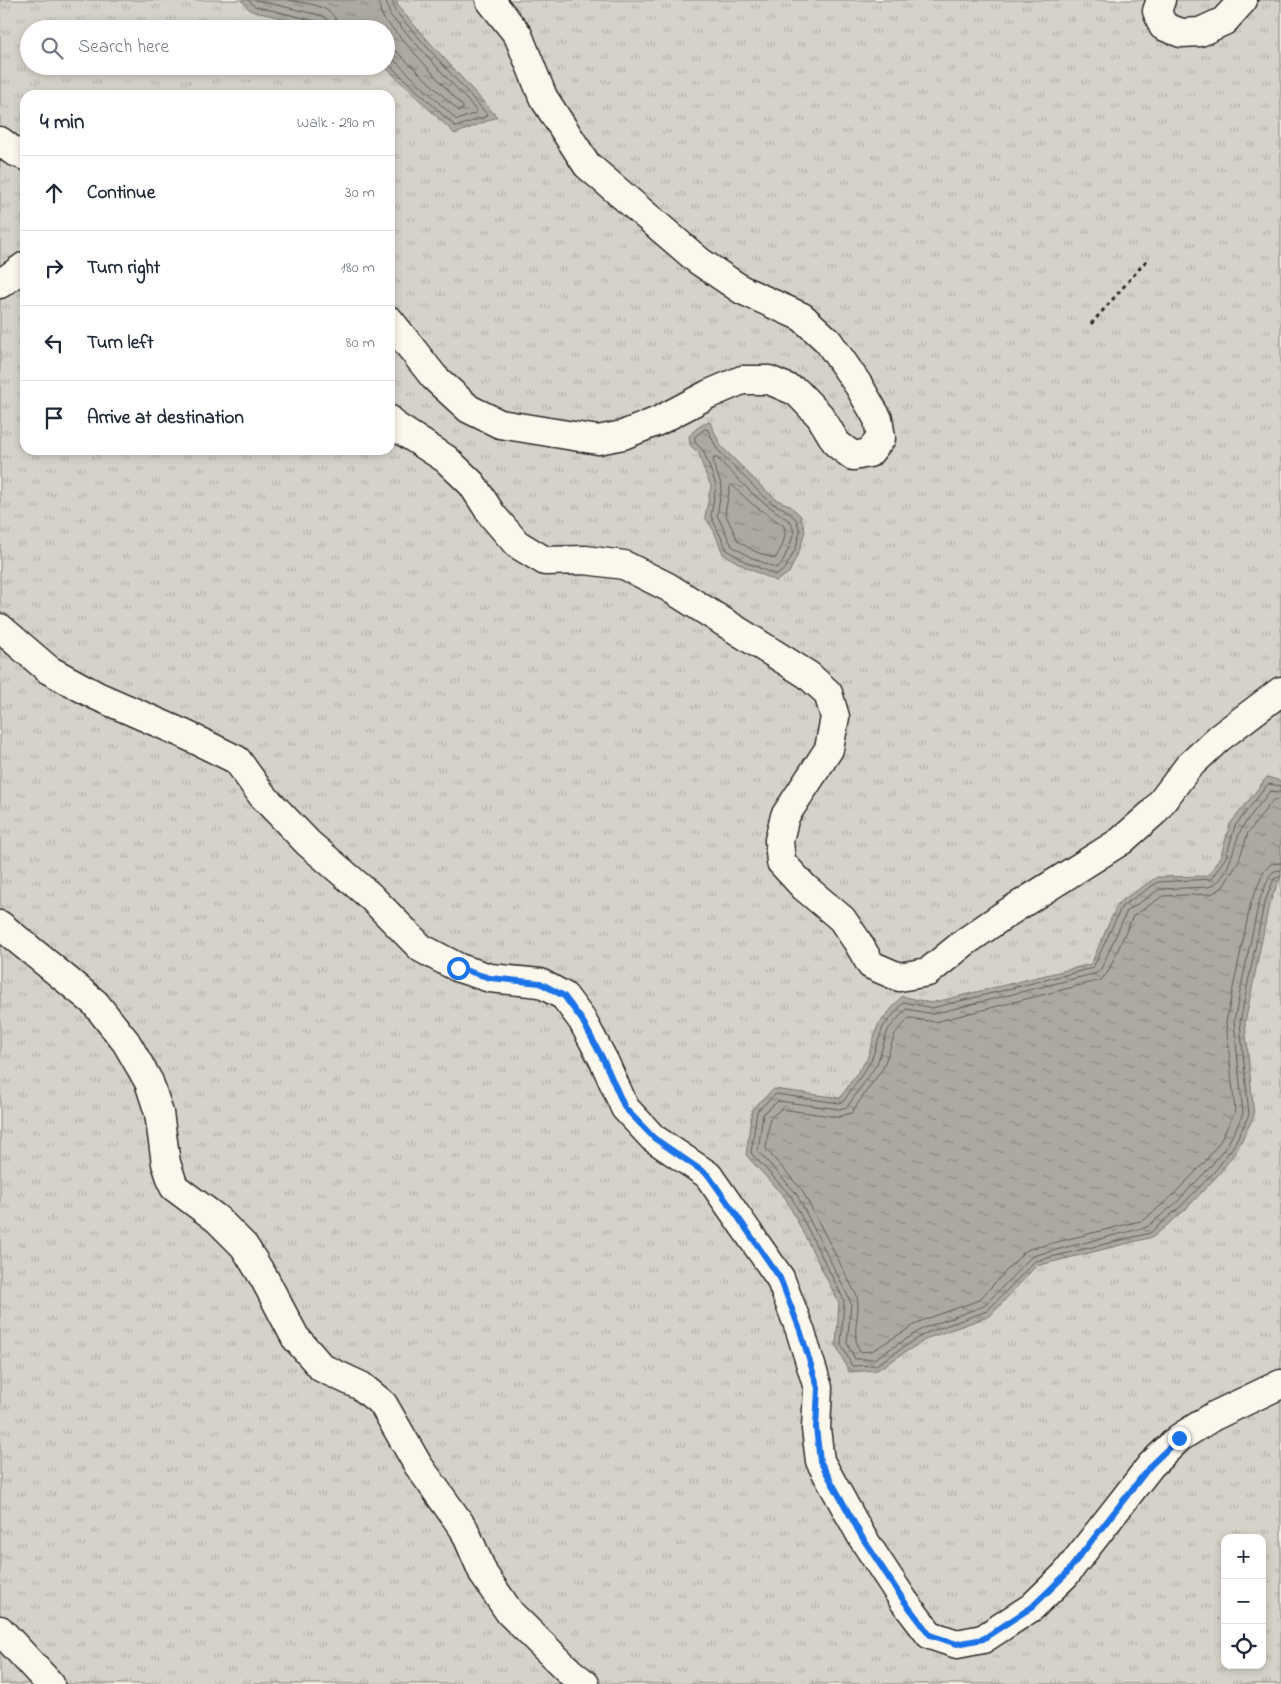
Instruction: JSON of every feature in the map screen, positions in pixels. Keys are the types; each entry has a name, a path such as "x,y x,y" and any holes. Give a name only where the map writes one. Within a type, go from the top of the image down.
{"street":[{"path":"395,327 434,377 469,409 500,424 598,440 623,435 658,421 709,394 742,380 769,380 797,392 820,416 837,444 853,456 870,454 881,438 878,419 859,386 828,341 802,317 742,290 699,261 588,165 543,97 518,35 490,0"},
{"path":"1161,0 1156,11 1163,26 1181,33 1200,32 1224,21 1243,0"},
{"path":"0,141 13,152 20,154"},
{"path":"0,284 20,270"},
{"path":"395,426 446,459 472,484 492,515 517,544 545,561 585,560 624,565 668,587 808,675 828,693 835,717 829,749 785,816 779,840 781,862 804,888 842,920 871,965 900,978 928,972 965,942 1004,915 1121,841 1154,812 1188,767 1219,738 1281,691"},
{"path":"0,628 49,670 97,696 184,734 237,760 262,795 308,843 370,896 420,948 458,968 490,978 540,983 564,996 587,1028 625,1108 654,1138 708,1175 780,1278 800,1330 818,1388 816,1428 820,1461 862,1537 904,1601 930,1635 957,1644 983,1639 1032,1607 1065,1575 1151,1465 1179,1438 1214,1416 1281,1384"},
{"path":"0,925 95,1003 126,1042 149,1082 159,1113 166,1163 174,1187 218,1219 244,1246 264,1278 295,1337 322,1368 361,1386 383,1404 418,1465 464,1529 484,1575 510,1613 570,1672 585,1684"},
{"path":"0,1630 50,1684"}],"path":[{"path":"1091,324 1147,260"}],"green space":[{"path":"0,0 1281,0 1281,1684 0,1684"}],"water":[{"path":"241,0 396,0 399,8 497,117 455,134 393,75 395,75 395,20 290,20 251,11"},
{"path":"710,422 721,446 764,489 777,500 789,505 800,515 805,531 800,549 789,573 776,581 745,567 723,554 714,531 705,517 711,486 699,454 690,445 689,436 701,425"},
{"path":"1267,777 1281,781 1281,876 1269,905 1245,1023 1254,1116 1237,1150 1219,1174 1185,1210 1153,1237 1036,1266 990,1316 928,1338 877,1370 849,1372 836,1345 839,1303 786,1199 746,1155 752,1109 774,1089 840,1098 867,1059 878,1025 902,996 931,1003 1091,964 1118,903 1157,877 1208,876 1221,855 1230,824"}],"route":[{"path":"458,968 490,978 540,983 564,996 582,1020 604,1061 625,1108 654,1138 708,1175 733,1210 780,1278 800,1330 818,1388 816,1428 820,1461 862,1537 904,1601 930,1635 957,1644 983,1639 1032,1607 1065,1575 1151,1465 1179,1438"}]}
